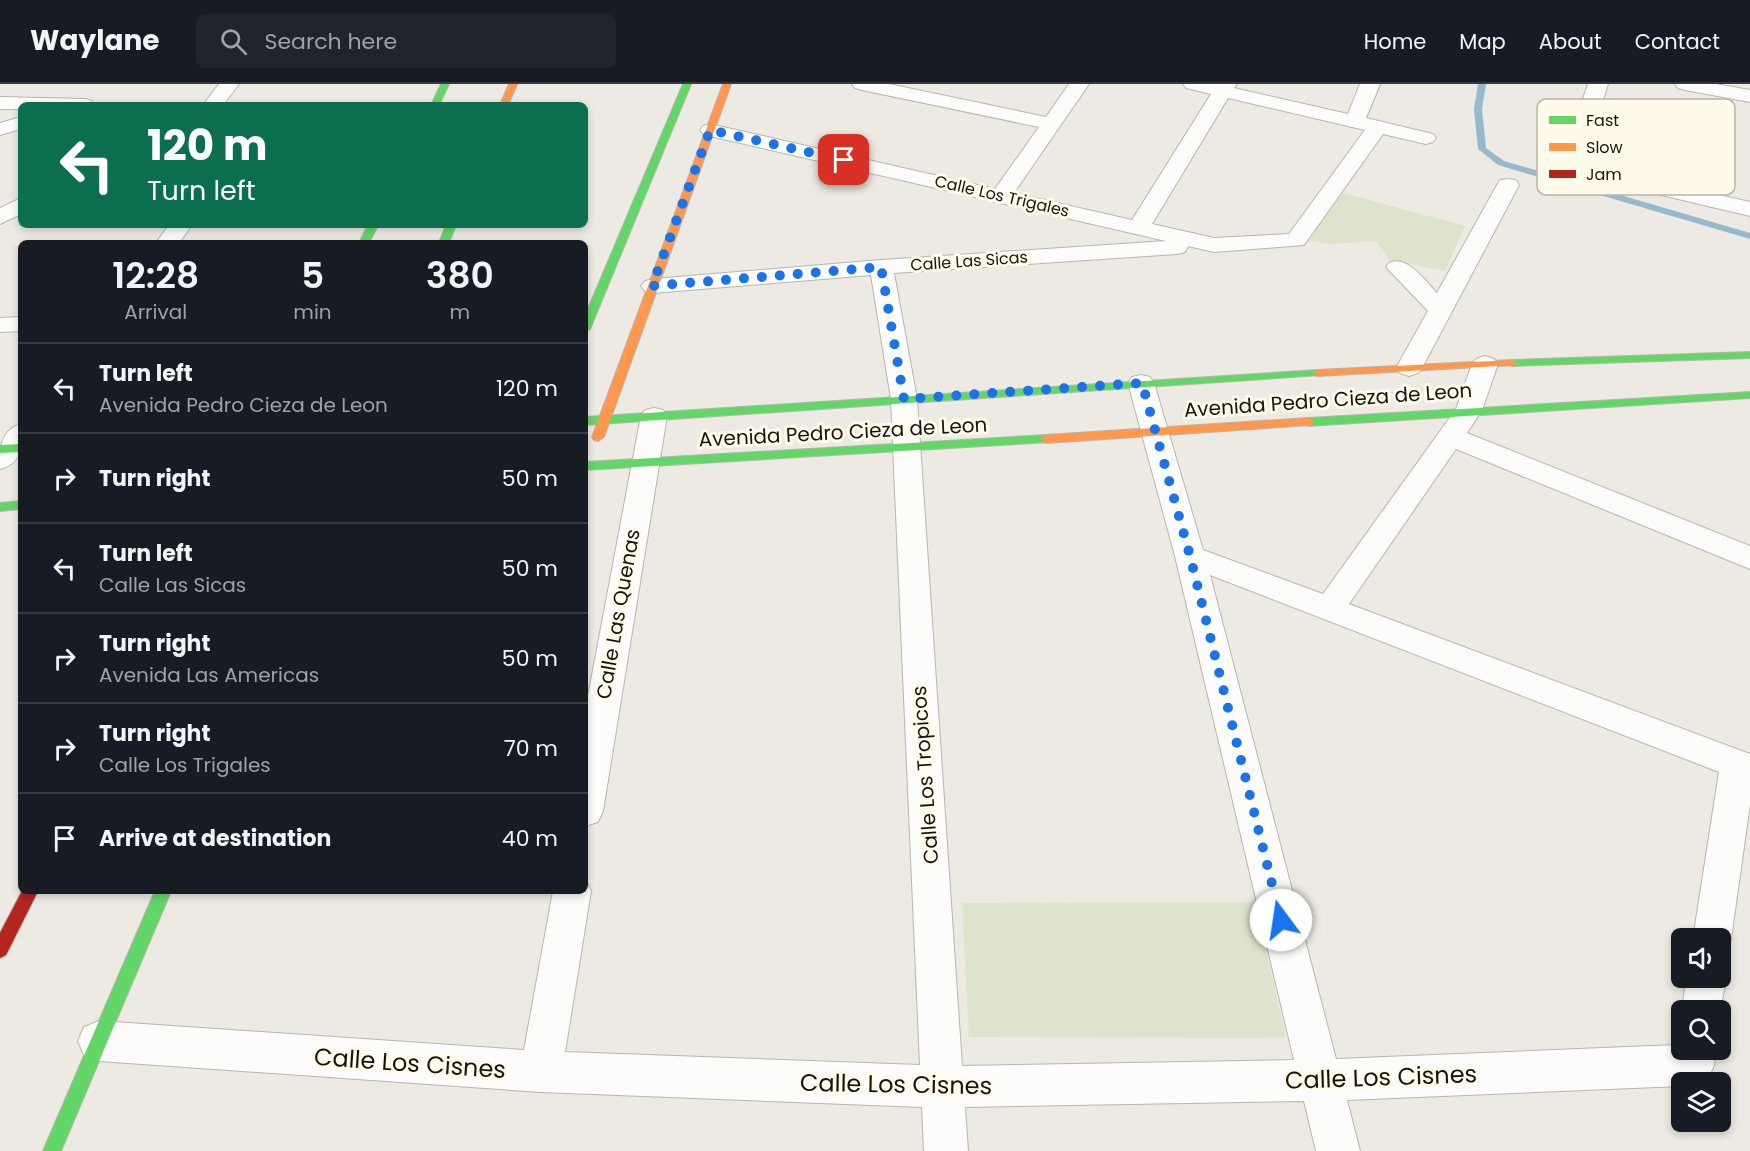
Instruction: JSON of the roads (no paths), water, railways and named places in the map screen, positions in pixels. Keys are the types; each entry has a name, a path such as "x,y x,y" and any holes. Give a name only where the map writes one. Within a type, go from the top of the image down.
{"street":[{"path":"215,102 230,84"},
{"path":"437,102 446,84"},
{"path":"505,102 513,84"},
{"path":"588,322 687,84"},
{"path":"588,466 727,84"},
{"path":"862,84 1051,124"},
{"path":"1001,196 1079,84"},
{"path":"1192,84 1224,87 1426,138"},
{"path":"1355,121 1370,84"},
{"path":"1593,99 1598,84"},
{"path":"1685,84 1750,96"},
{"path":"1138,228 1224,87"},
{"path":"0,103 18,103"},
{"path":"0,129 18,124"},
{"name":"Calle Los Trigales","path":"710,130 1214,245 1296,240 1378,126"},
{"path":"1409,368 1508,185"},
{"path":"1689,195 1750,209"},
{"path":"0,216 18,207"},
{"path":"169,240 179,228"},
{"name":"Calle Las Sicas","path":"652,286 881,267 1214,245"},
{"name":"Calle Los Tropicos","path":"881,267 904,399 946,1151"},
{"path":"1398,267 1441,311"},
{"path":"0,325 18,324"},
{"name":"Avenida Pedro Cieza de Leon","path":"588,421 1142,383 1485,364 1750,355"},
{"path":"1329,609 1469,410 1485,364"},
{"path":"1142,383 1190,556 1338,1151"},
{"name":"Avenida Pedro Cieza de Leon","path":"588,466 905,449 1469,410 1750,394"},
{"name":"Calle Las Quenas","path":"588,794 654,416"},
{"path":"1450,436 1750,558"},
{"path":"0,507 18,505"},
{"path":"1190,556 1744,766 1714,928"},
{"path":"0,950 28,894"},
{"path":"52,1151 162,894"},
{"path":"541,1072 571,894"},
{"name":"Calle Los Cisnes","path":"99,1041 541,1072 944,1087 1320,1080 1671,1058"}],"waterway":[{"path":"1482,84 1478,109 1482,149 1501,163 1537,174"},
{"path":"1610,195 1750,236"}]}
